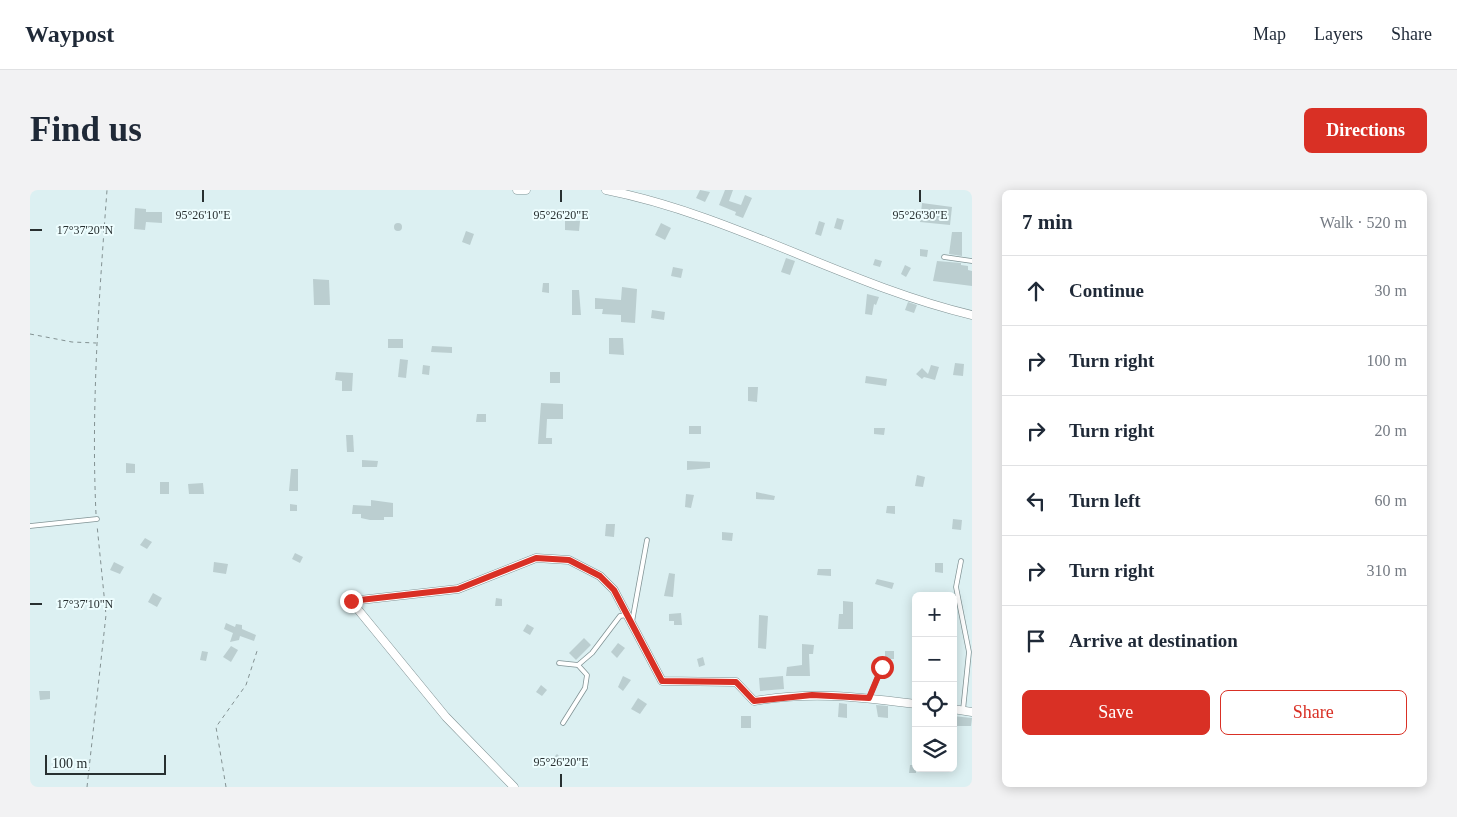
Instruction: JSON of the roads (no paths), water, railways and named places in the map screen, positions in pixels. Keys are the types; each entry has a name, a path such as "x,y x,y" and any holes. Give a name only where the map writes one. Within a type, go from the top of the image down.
{"street":[{"path":"517,190 526,190"},
{"path":"606,190 650,199 725,224 853,275 972,315"},
{"path":"514,787 439,710 351,601 458,589 536,558 569,560 600,576 614,590 662,681 736,682 754,701 812,695 869,698 912,703"},
{"path":"957,709 972,712"}],"lane":[{"path":"944,256 972,261"},
{"path":"30,526 97,519"},
{"path":"632,624 647,540"},
{"path":"961,561 956,587 969,652 963,710"},
{"path":"578,665 592,653 620,616 627,615"},
{"path":"559,663 578,665 587,675 588,682 564,723"},
{"path":"869,698 882,667"}]}
